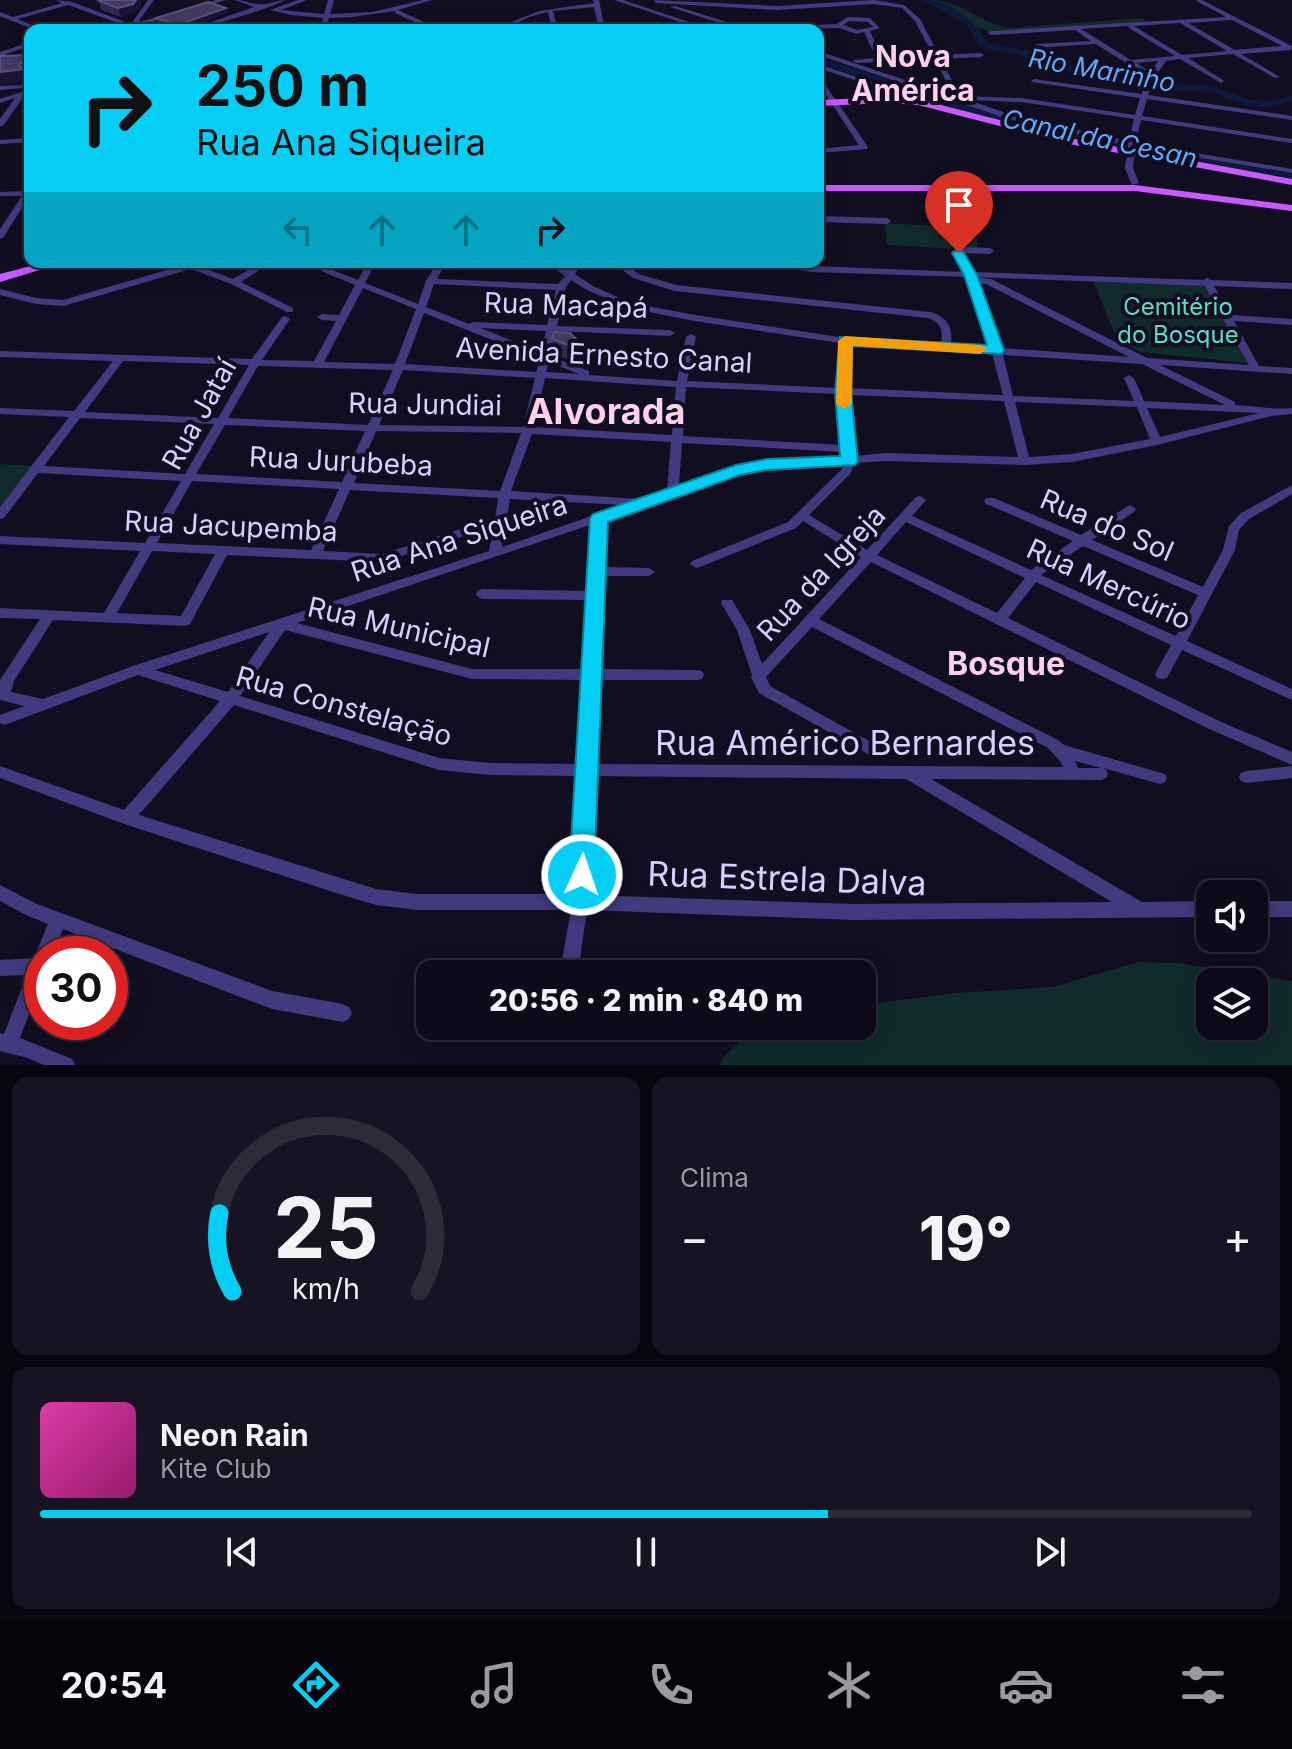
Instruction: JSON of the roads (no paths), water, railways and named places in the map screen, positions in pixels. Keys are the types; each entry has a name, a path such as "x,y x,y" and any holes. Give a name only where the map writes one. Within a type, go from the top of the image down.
{"main road":[{"path":"824,103 894,99 932,104 1013,129 1292,182"},
{"path":"824,181 1135,183 1265,202"},
{"path":"824,188 1135,188 1292,205"},
{"path":"0,270 24,264"},
{"path":"0,278 38,268"}],"street":[{"path":"58,0 120,24"},
{"path":"12,19 80,0"},
{"path":"134,24 151,0"},
{"path":"190,10 222,0"},
{"path":"238,0 295,15 397,12 429,0"},
{"path":"209,24 283,0"},
{"path":"234,24 304,0"},
{"path":"324,24 331,0"},
{"path":"617,0 691,24"},
{"path":"1198,0 1291,48"},
{"path":"654,1 756,7 882,3 904,7 913,13 958,98"},
{"path":"654,1 728,24"},
{"path":"516,24 554,6 597,2 601,24"},
{"path":"865,19 882,3"},
{"path":"697,14 709,5"},
{"path":"753,18 756,7"},
{"path":"397,12 424,24"},
{"path":"0,14 25,24"},
{"path":"144,24 178,14"},
{"path":"991,33 1131,27 1235,18"},
{"path":"824,27 839,26 867,32 878,26 865,19 848,19 839,26"},
{"path":"1182,22 1277,77"},
{"path":"1131,27 1221,81"},
{"path":"1078,30 1130,62 1151,80"},
{"path":"867,32 880,60"},
{"path":"1036,46 1097,42"},
{"path":"0,54 24,46"},
{"path":"1130,62 1291,48"},
{"path":"824,55 958,98 1021,100 1292,141"},
{"path":"824,63 981,55"},
{"path":"1135,183 1129,169 1139,119 1156,64 1166,59"},
{"path":"0,60 15,60"},
{"path":"824,66 932,104"},
{"path":"1034,81 1292,118"},
{"path":"824,86 863,148 824,151"},
{"path":"0,91 24,89"},
{"path":"0,101 24,90"},
{"path":"0,124 24,92"},
{"path":"969,100 1011,117 1133,150 1292,171"},
{"path":"0,143 24,142"},
{"path":"0,194 24,192"},
{"path":"0,236 3,226 24,198"},
{"path":"824,219 887,221"},
{"path":"990,251 962,250 959,253 996,350 1025,461"},
{"path":"0,292 36,301 63,303 179,268"},
{"path":"201,268 234,282 258,268"},
{"path":"319,268 596,377"},
{"path":"318,363 369,268"},
{"path":"316,554 399,368 439,268"},
{"path":"560,268 590,288 628,305 845,341 1292,371"},
{"path":"495,554 505,493 528,430 561,287 575,268"},
{"path":"625,268 636,276 675,288 930,315 942,318 945,323 946,347"},
{"path":"802,268 971,278 1207,281 1292,286"},
{"path":"971,278 988,281 1043,308 1234,416 1251,414 1248,419"},
{"path":"431,281 561,287"},
{"path":"1207,281 1256,369"},
{"name":"Rua Jataí","path":"109,616 256,361 288,314 234,282"},
{"path":"322,317 343,318"},
{"path":"1229,318 1292,322"},
{"name":"Rua Macapá","path":"461,324 670,333"},
{"path":"673,492 681,384 691,337"},
{"path":"696,564 777,534 804,517 846,471 849,455 843,392 845,341"},
{"name":"Avenida Ernesto Canal","path":"0,354 318,363 681,384 1205,407 1234,416 1290,410"},
{"path":"0,515 121,357"},
{"path":"1129,378 1157,442"},
{"name":"Avenida Ernesto Canal","path":"1248,419 1290,410"},
{"name":"Rua Jundiai","path":"0,411 371,428 528,430 849,455"},
{"name":"Rua Ana Siqueira","path":"3,720 138,670 495,554 736,470 849,455 1025,461 1077,457 1157,442 1234,416 1248,419"},
{"name":"Rua Jurubeba","path":"34,469 645,502"},
{"path":"1162,674 1229,550 1233,529 1245,516 1292,489"},
{"name":"Rua da Igreja","path":"758,677 920,500"},
{"name":"Rua do Sol","path":"990,501 1205,593"},
{"path":"1000,619 1033,575 1130,509"},
{"path":"804,517 870,556 1214,725 1292,759"},
{"name":"Rua Mercúrio","path":"905,517 1292,695"},
{"path":"571,960 580,902 599,518"},
{"name":"Rua Jacupemba","path":"0,540 382,558 502,520"},
{"path":"0,613 185,621 224,550"},
{"path":"597,571 649,572"},
{"path":"482,594 596,596"},
{"path":"727,603 743,630 758,677 767,691 873,750"},
{"path":"5,688 50,614"},
{"name":"Rua Américo Bernardes","path":"810,620 1062,751 1160,778"},
{"path":"127,818 230,700 282,624"},
{"name":"Rua Municipal","path":"282,624 459,672 487,675 697,675"},
{"name":"Rua Constelação","path":"138,670 439,764 490,769 588,770"},
{"path":"5,688 43,705"},
{"path":"3,720 14,710 5,688"},
{"path":"1062,751 1073,774"},
{"name":"Rua Américo Bernardes","path":"588,770 1101,774"},
{"name":"Rua Estrela Dalva","path":"0,772 127,818 376,897 417,902 580,902 854,912 1196,909"},
{"path":"1246,777 1292,772"},
{"path":"910,774 1140,909"},
{"path":"0,892 58,920 272,1000 343,1013"},
{"path":"1268,909 1292,909"},
{"path":"51,936 58,920"},
{"path":"0,968 24,963"},
{"path":"24,999 5,1043 66,1065"}],"water":[{"name":"Rio Marinho","path":"824,59 1035,126 1128,146 1292,174 1292,179 1062,137 981,116 824,65"}],"waterway":[{"name":"Rio Marinho","path":"928,0 971,23 984,45 1024,53 1065,68 1171,87 1214,89 1247,103 1268,104 1292,99"}],"district":[{"name":"Nova América","path":"913,73"},
{"name":"Alvorada","path":"606,411"},
{"name":"Bosque","path":"1006,663"}],"water label":[{"name":"Canal da Cesan","path":"1100,138"}],"park label":[{"name":"Cemitério do Bosque","path":"1178,320"}]}
